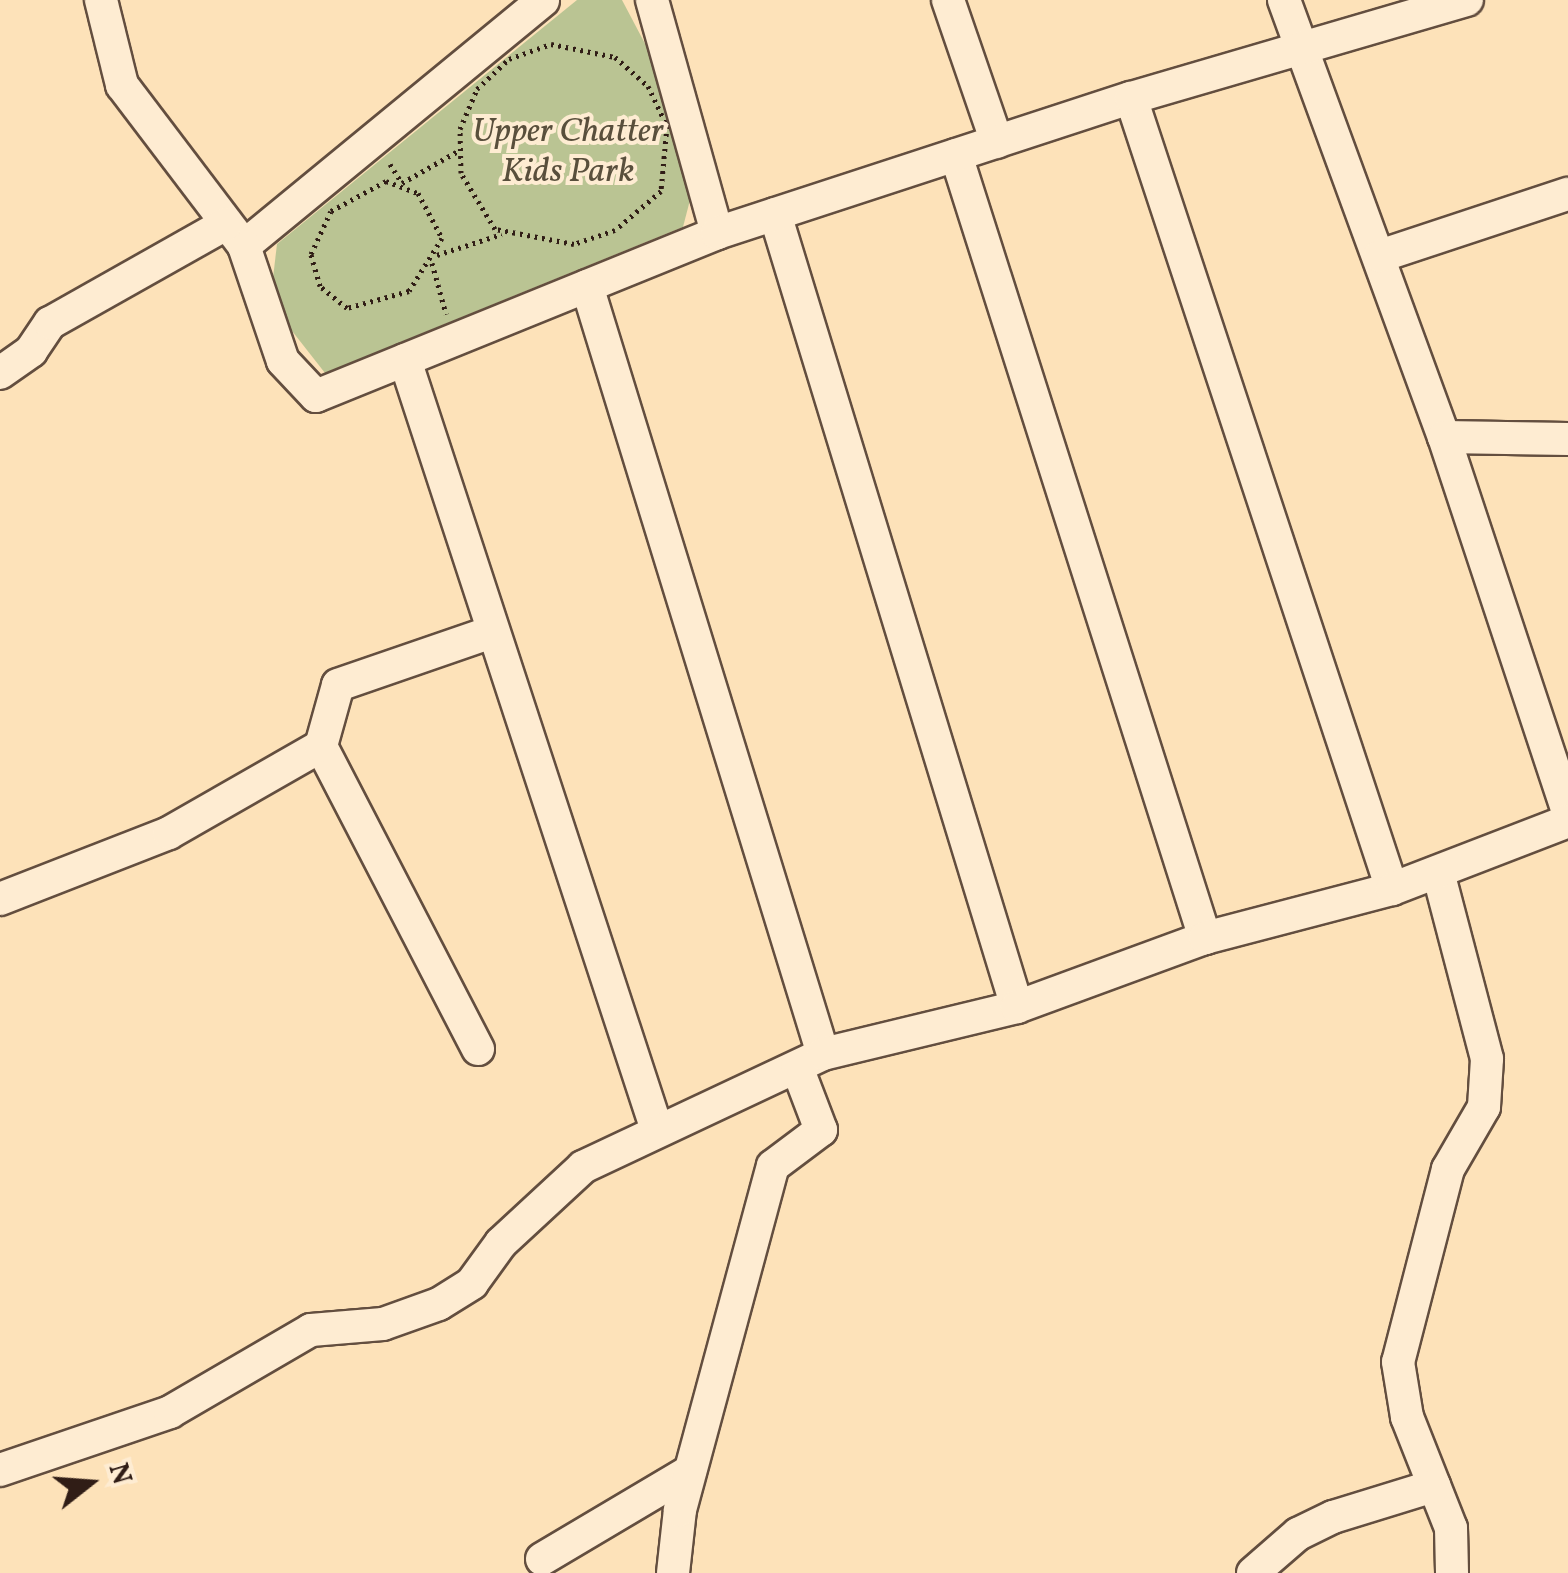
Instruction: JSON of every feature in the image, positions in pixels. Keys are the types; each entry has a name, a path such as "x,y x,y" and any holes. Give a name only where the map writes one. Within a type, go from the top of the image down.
{"street":[{"path":"101,0 122,84 235,235 283,361 316,396 718,233 1305,44 1410,6 1467,0"},
{"path":"0,373 31,351 50,324 235,235 373,140 543,0"},
{"path":"652,0 718,233"},
{"path":"948,0 997,142"},
{"path":"1284,0 1305,44 1444,437 1568,812"},
{"path":"1131,98 1392,889"},
{"path":"956,155 1205,938"},
{"path":"1380,256 1568,194"},
{"path":"775,214 1017,1007"},
{"path":"587,286 810,1061 821,1130 774,1166 690,1472 673,1573"},
{"path":"405,360 656,1130"},
{"path":"1444,437 1568,439"},
{"path":"478,1049 321,746 338,686 492,632"},
{"path":"0,899 169,832 321,746"},
{"path":"0,1470 170,1412 312,1330 383,1324 439,1304 472,1284 501,1243 583,1166 810,1061 1017,1007 1205,938 1392,889 1568,821"},
{"path":"1438,872 1487,1060 1484,1108 1448,1169 1398,1362 1407,1416 1451,1528 1452,1573"},
{"path":"542,1560 690,1472"},
{"path":"1253,1573 1298,1534 1333,1517 1434,1486"}],"path":[{"path":"594,48 633,70 654,95 669,148 661,191 596,240 552,245 505,233 495,229 468,194 458,152 477,89 529,50 594,48"},
{"path":"373,140 402,183 438,221 442,238 433,260 394,299 347,308 320,286 312,270 311,254 331,211 360,190 386,180 402,183 458,152"},
{"path":"433,260 505,233"},
{"path":"433,260 453,340"}],"green space":[{"name":"Upper Chatter Kids Park","path":"577,0 622,0 671,93 690,200 683,227 325,373 285,322 273,278 277,244"}]}
